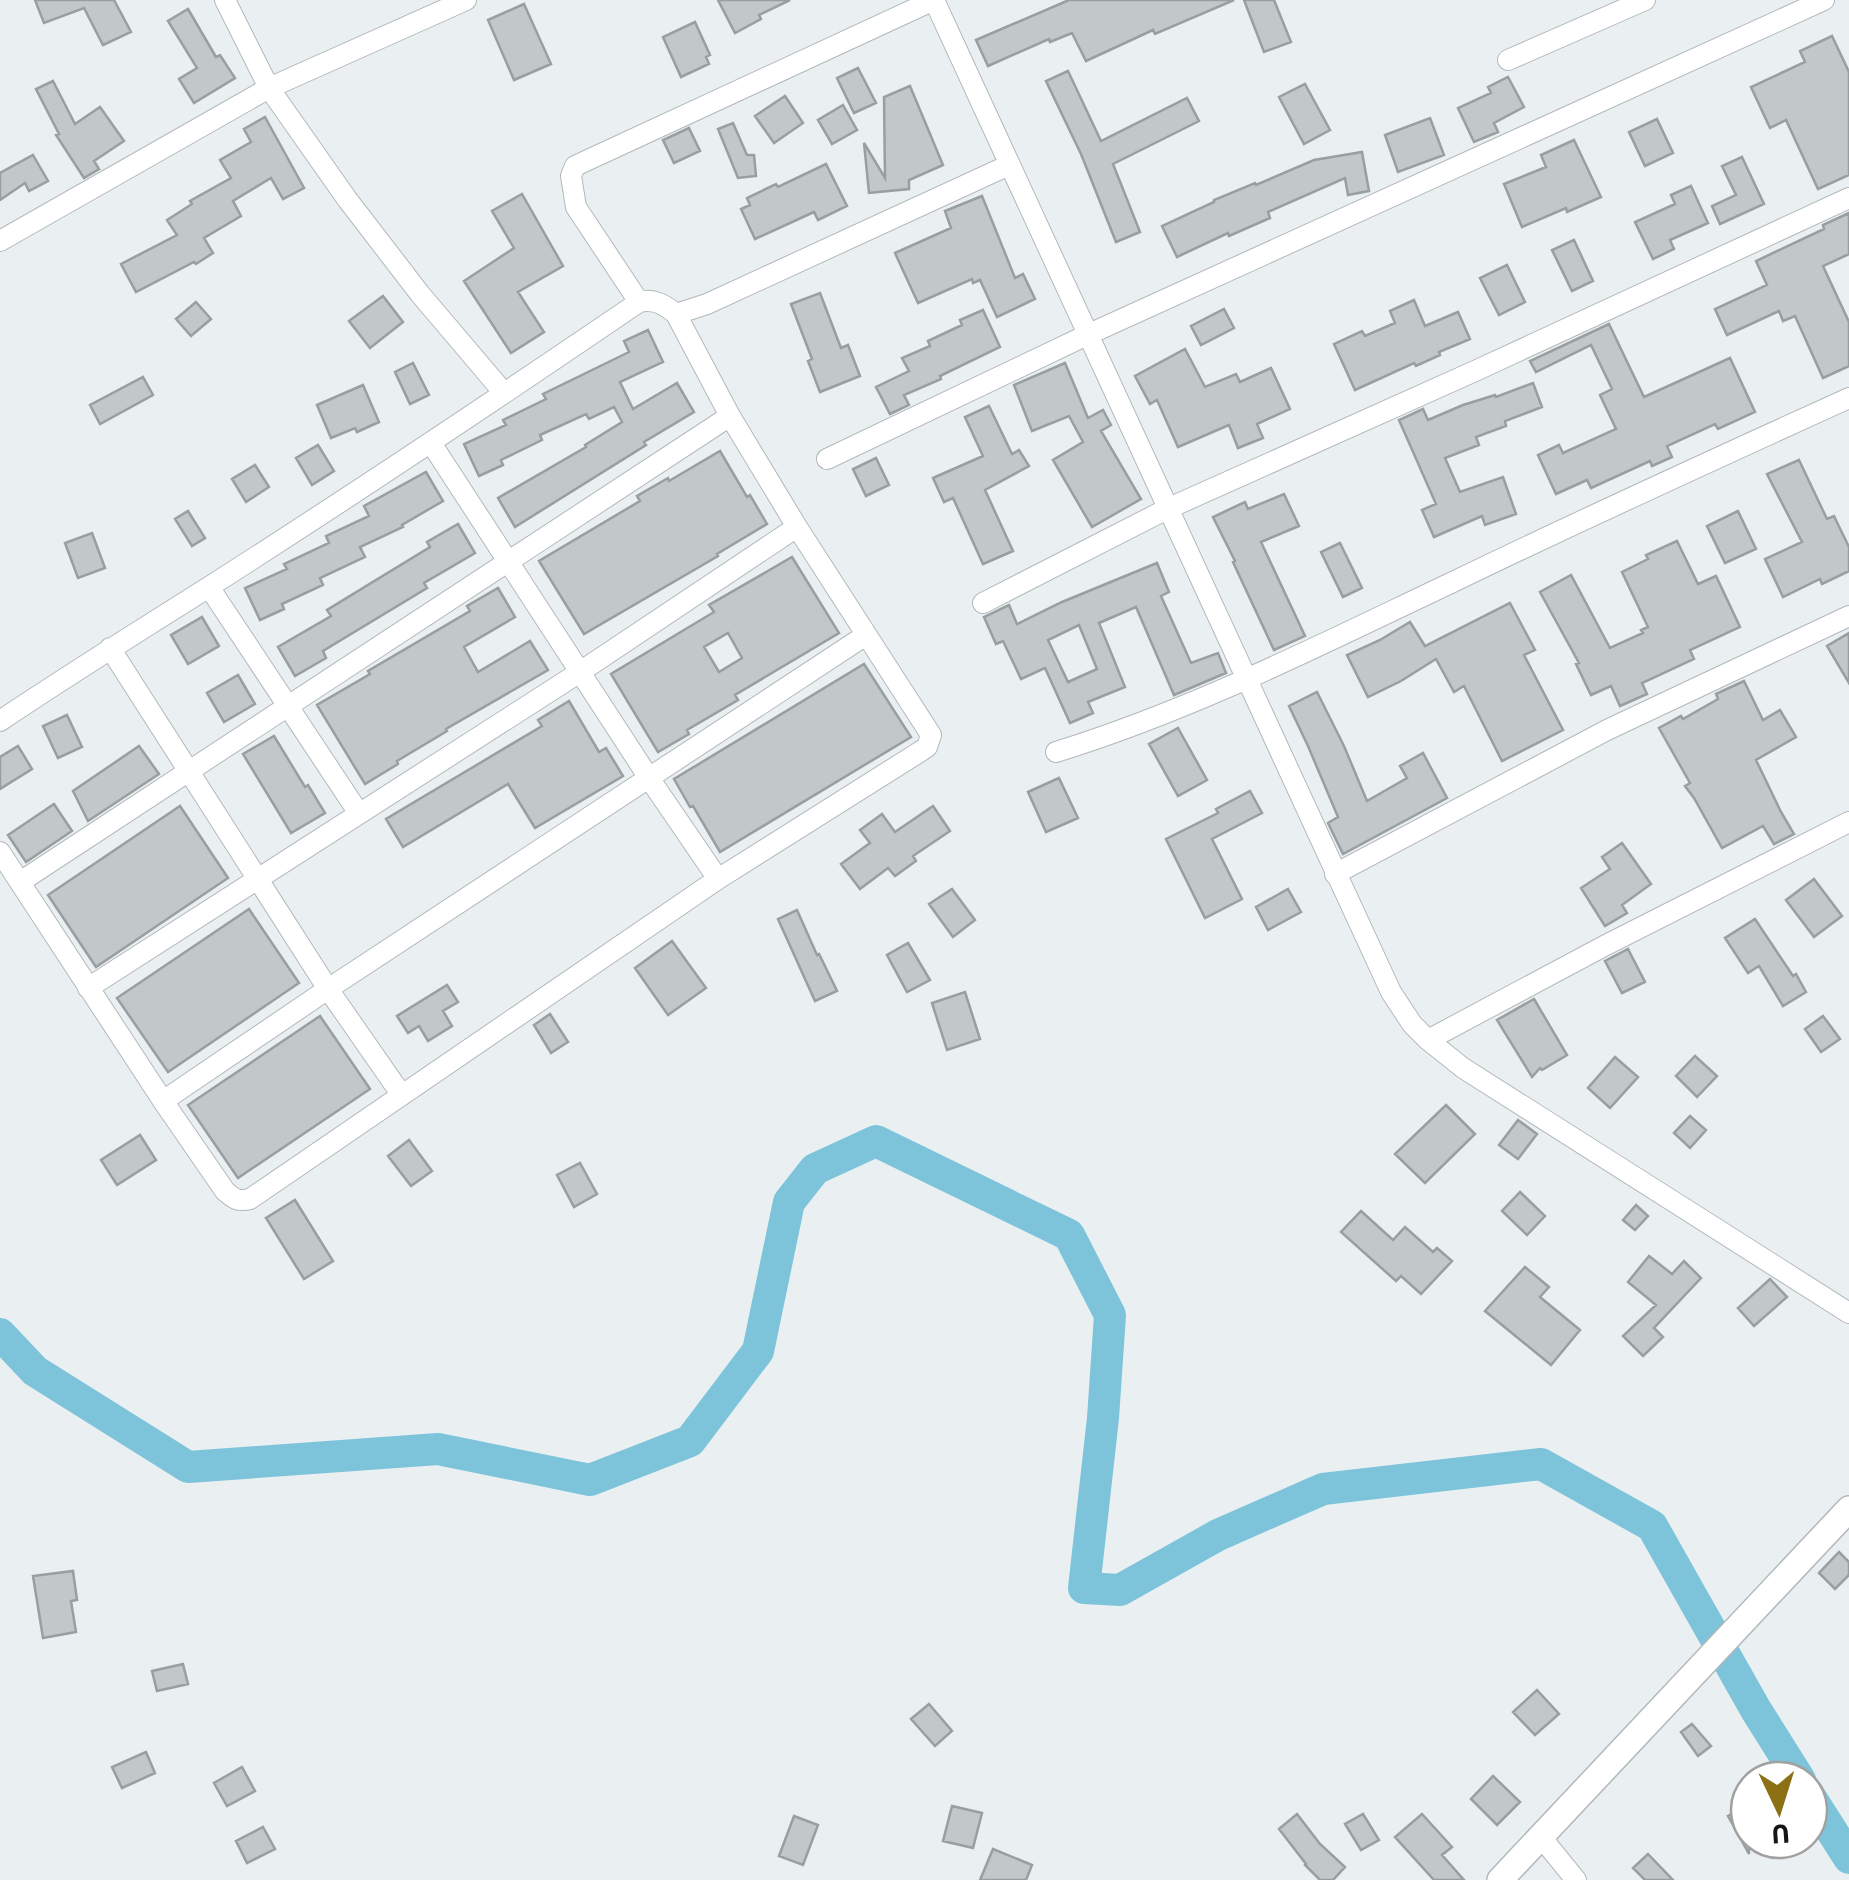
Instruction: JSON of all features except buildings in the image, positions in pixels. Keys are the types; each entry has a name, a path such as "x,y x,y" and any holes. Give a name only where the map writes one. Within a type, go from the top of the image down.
{"street":[{"path":"226,0 269,88 346,199 504,394"},
{"path":"0,241 269,88 466,0"},
{"path":"639,302 576,207 571,176 575,166 934,0 1390,992 1412,1024 1463,1068 1849,1313"},
{"path":"1508,60 1645,0"},
{"path":"827,459 1087,335 1824,0"},
{"path":"676,314 707,304 1009,164"},
{"path":"983,603 1168,509 1849,198"},
{"path":"0,721 431,443 639,302 655,302 676,314 730,416 930,735 927,746 718,879 242,1201 225,1192 0,852"},
{"path":"1056,752 1132,727 1248,680 1604,509 1849,398"},
{"path":"20,882 730,416"},
{"path":"431,443 718,879"},
{"path":"88,988 580,672 797,526"},
{"path":"210,587 358,812"},
{"path":"1335,874 1607,730 1849,616"},
{"path":"163,1101 866,635"},
{"path":"110,648 328,989 401,1094"},
{"path":"1428,1040 1849,822"},
{"path":"1500,1880 1849,1509"},
{"path":"1541,1837 1576,1880"}],"waterway":[{"path":"0,1334 35,1371 188,1467 438,1449 590,1480 690,1441 758,1351 789,1202 815,1169 876,1141 1069,1235 1110,1315 1084,1588 1120,1590 1218,1535 1323,1489 1541,1464 1652,1526 1787,1760"},
{"path":"1829,1826 1849,1858"}]}
